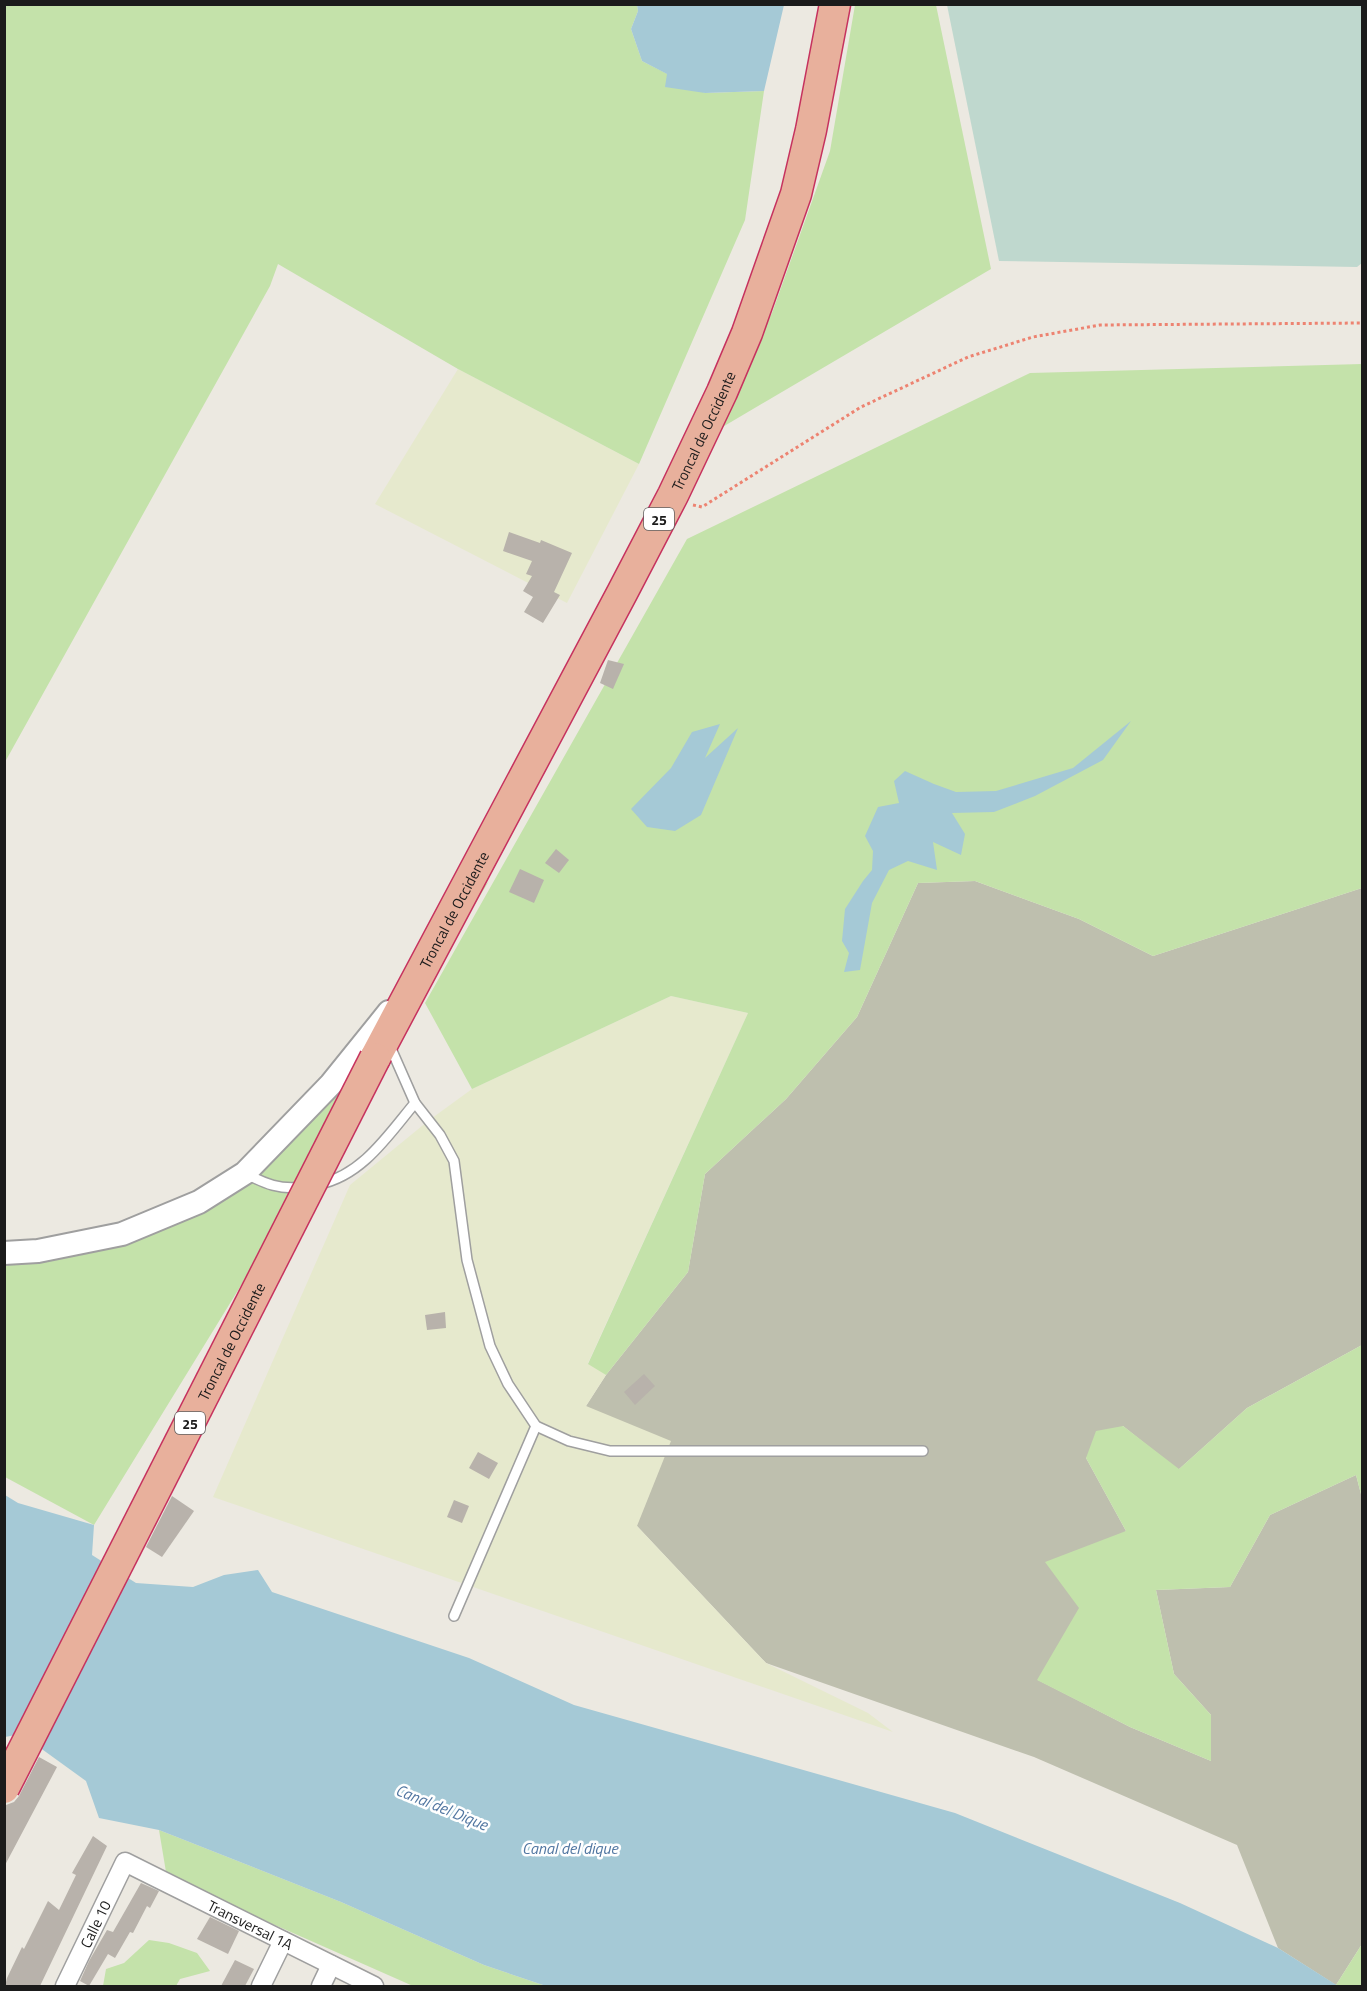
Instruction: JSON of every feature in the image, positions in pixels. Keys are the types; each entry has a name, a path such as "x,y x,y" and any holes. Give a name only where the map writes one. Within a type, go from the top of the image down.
{"highway":[{"name":"Troncal de Occidente","path":"4,1788 381,1048 673,495 726,382 747,333 796,194 811,130 835,4"}],"street":[{"path":"4,1253 38,1251 122,1234 199,1202 245,1173 331,1084 391,1009 405,1005"},
{"name":"Transversal 1A","path":"125,1862 374,1986"},
{"name":"Calle 10","path":"65,1986 125,1862"},
{"path":"261,1986 283,1941"},
{"path":"321,1986 331,1965"}],"lane":[{"path":"381,1048 415,1103 440,1135 454,1161 467,1260 490,1346 508,1384 536,1426 569,1441 610,1450 923,1451"},
{"path":"245,1173 269,1186 280,1188 326,1183 364,1161 415,1103"},
{"path":"454,1616 536,1426"}],"path":[{"path":"673,495 689,505 702,507 861,407 968,357 1033,337 1100,325 1362,323"}],"shaded area":[{"path":"947,5 1362,5 1362,263 1357,267 999,261"},
{"path":"458,369 639,464 567,603 375,504"},
{"path":"975,881 1079,919 1153,956 1362,888 1362,1345 1247,1408 1178,1470 1123,1426 1086,1458 1126,1531 1038,1680 1130,1727 1211,1761 1211,1715 1174,1674 1156,1590 1230,1587 1270,1515 1356,1475 1362,1498 1362,1944 1336,1985 1278,1948 1237,1845 1034,1757 766,1663 637,1526 586,1406 606,1375 688,1272 705,1174 786,1099 857,1017 918,883"},
{"path":"671,996 748,1013 588,1363 606,1375 586,1406 671,1441 637,1526 766,1663 868,1713 893,1732 213,1497 350,1185 428,1121 472,1089"}],"green space":[{"path":"4,5 637,5 638,11 631,29 642,61 705,93 764,91 745,220 639,464 458,369 278,264 270,286 5,762"},
{"path":"855,5 936,5 991,269 709,435 772,313 830,151"},
{"path":"1362,364 1362,888 1153,956 1079,919 975,881 918,883 857,1017 786,1099 705,1174 688,1272 606,1375 588,1364 748,1013 671,996 472,1089 425,1003 687,539 1030,373"},
{"path":"489,881 94,1525 5,1477 5,1253 81,1244 245,1173"},
{"path":"1362,1345 1362,1498 1356,1475 1270,1515 1230,1587 1156,1590 1174,1674 1211,1715 1211,1761 1130,1727 1037,1680 1079,1608 1045,1562 1126,1531 1086,1458 1096,1431 1123,1426 1179,1469 1247,1408"},
{"path":"159,1830 341,1902 484,1965 546,1986 413,1986 207,1895 166,1872"},
{"path":"149,1940 169,1943 197,1953 210,1971 180,1979 176,1986 103,1986 106,1969 124,1963"},
{"path":"1362,1944 1362,1986 1336,1985"}],"water":[{"path":"637,5 784,5 764,91 705,93 665,87 667,74 642,61 631,29 638,11"},
{"path":"1131,721 1103,760 1035,796 994,812 952,813 965,834 961,855 933,842 937,870 908,861 889,870 872,903 860,970 844,972 849,953 842,941 845,909 872,870 873,851 865,836 878,807 899,803 894,781 905,771 956,792 996,791 1073,768"},
{"path":"720,724 705,758 738,728 701,815 675,831 647,827 631,809 671,768 692,732"},
{"name":"Canal del dique","path":"5,1495 18,1503 94,1525 92,1555 136,1583 193,1587 224,1575 258,1570 272,1592 469,1658 574,1705 955,1813 1180,1903 1278,1948 1338,1986 546,1986 484,1965 341,1902 159,1830 99,1818 86,1781 21,1734 5,1737"}],"building":[{"path":"509,532 540,543 541,540 572,553 554,592 560,595 543,623 524,612 533,597 523,591 532,576 526,574 532,561 503,551"},
{"path":"608,660 624,664 613,689 600,683"},
{"path":"556,849 569,860 559,873 545,863"},
{"path":"520,869 544,880 534,903 509,892"},
{"path":"445,1312 446,1328 427,1330 425,1315"},
{"path":"644,1374 655,1386 635,1405 624,1392"},
{"path":"478,1452 498,1463 489,1479 469,1468"},
{"path":"172,1496 194,1511 162,1557 146,1547"},
{"path":"454,1500 469,1506 462,1523 447,1517"},
{"path":"39,1757 57,1767 4,1867 4,1809 19,1796"},
{"path":"93,1836 107,1846 40,1986 5,1986 22,1947 24,1949 48,1901 59,1910 76,1875 72,1873"},
{"path":"141,1883 159,1891 150,1908 147,1906 133,1933 130,1932 115,1958 108,1954 89,1986 80,1981 107,1930 113,1932"},
{"path":"210,1917 239,1931 228,1954 197,1939"},
{"path":"235,1960 254,1969 245,1986 221,1986"}],"water label":[{"name":"Canal del Dique","path":"442,1807"}]}
